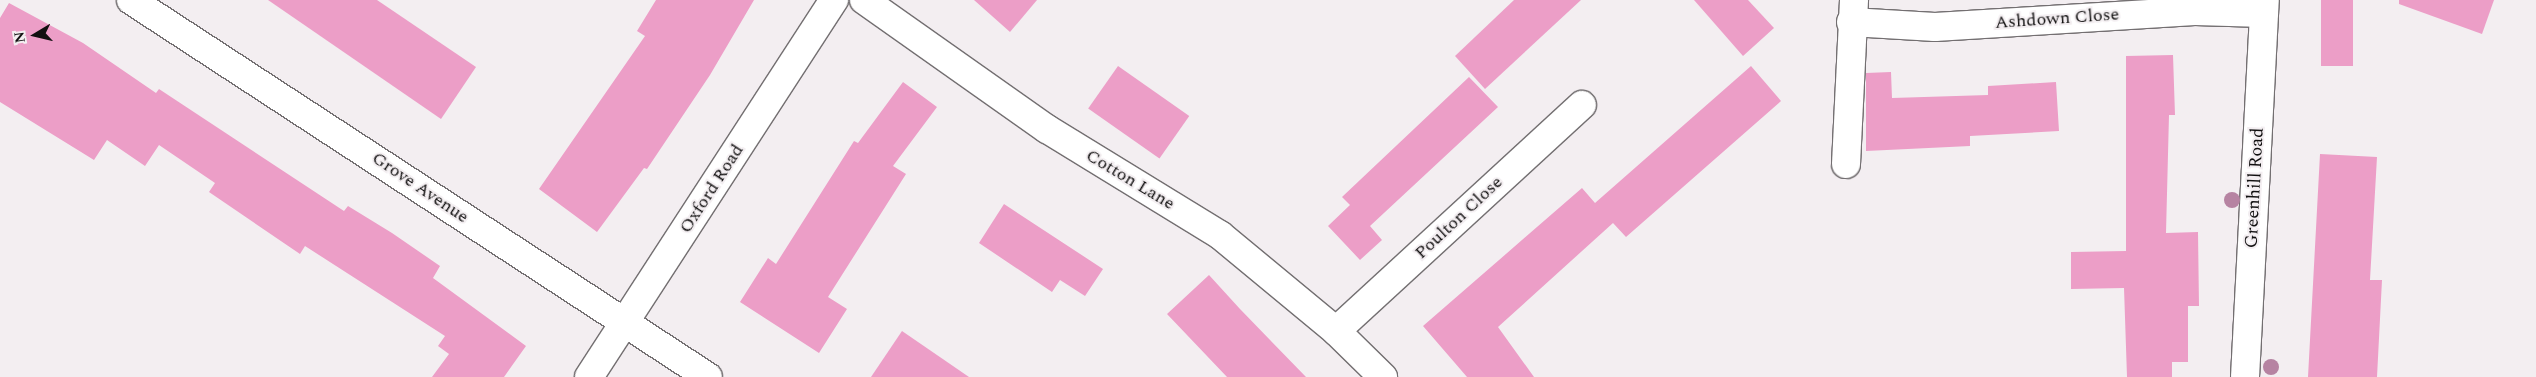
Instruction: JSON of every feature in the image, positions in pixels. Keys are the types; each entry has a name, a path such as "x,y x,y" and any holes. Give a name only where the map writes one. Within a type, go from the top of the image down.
{"street":[{"name":"Grove Avenue","path":"131,0 622,324 708,377"},
{"name":"Oxford Road","path":"589,377 834,0"},
{"name":"Cotton Lane","path":"864,0 1047,130 1220,235 1336,331 1383,377"},
{"name":"Ashdown Close","path":"1846,164 1848,62 1852,11 1935,27 2265,7"},
{"name":"Greenhill Road","path":"2245,377 2265,7"},
{"name":"Poulton Close","path":"1336,331 1582,105"}],"building":[{"path":"268,0 377,0 476,67 441,119"},
{"path":"656,0 754,0 710,75 647,169 644,168 597,232 539,189 645,36 637,31"},
{"path":"974,0 1037,0 1010,32"},
{"path":"1514,0 1581,0 1485,89 1455,56"},
{"path":"1694,0 1748,0 1774,28 1743,56"},
{"path":"2321,0 2353,0 2353,66 2321,66"},
{"path":"2399,0 2494,0 2482,34 2399,4"},
{"path":"9,3 83,43 156,93 159,89 344,211 348,206 392,233 440,266 433,278 526,346 504,377 432,377 449,354 438,346 445,336 305,246 300,254 209,192 215,183 159,145 145,166 107,140 94,160 0,102 0,18"},
{"path":"2173,55 2175,115 2169,115 2166,233 2198,232 2199,306 2188,306 2188,362 2172,362 2172,377 2127,377 2124,288 2071,289 2071,252 2126,251 2126,56"},
{"path":"1118,66 1189,116 1159,158 1088,109"},
{"path":"1751,66 1781,101 1626,237 1613,223 1498,327 1534,377 1467,377 1423,326 1582,188 1595,203"},
{"path":"1891,72 1892,98 1988,95 1988,86 2056,82 2059,131 1970,136 1970,146 1866,151 1866,73"},
{"path":"1469,77 1498,107 1370,226 1382,240 1360,260 1328,226 1350,205 1342,197"},
{"path":"903,82 937,107 893,166 906,174 828,297 847,309 819,353 740,302 768,258 776,264 854,141 858,143"},
{"path":"2320,154 2377,157 2370,280 2382,280 2377,377 2308,377"},
{"path":"1004,204 1103,269 1085,296 1060,280 1052,292 979,243"},
{"path":"1209,275 1306,377 1227,377 1167,314"},
{"path":"902,331 969,377 871,377"}]}
